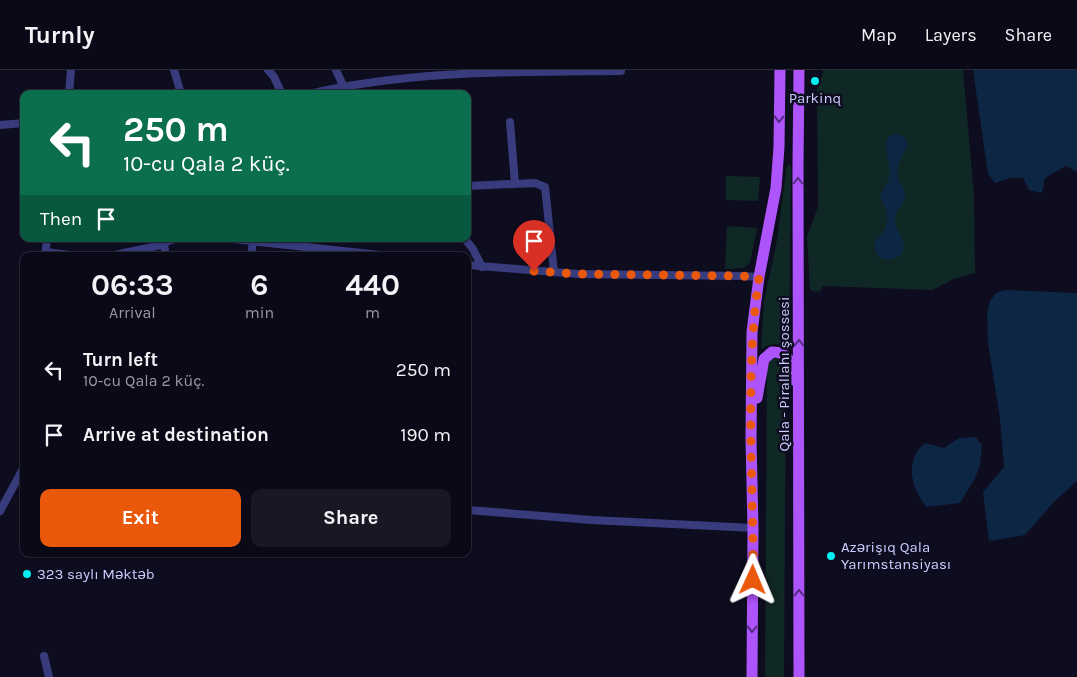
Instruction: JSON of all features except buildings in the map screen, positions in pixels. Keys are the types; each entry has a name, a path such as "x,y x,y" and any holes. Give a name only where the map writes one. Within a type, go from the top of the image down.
{"main road":[{"name":"Qala - Pirallahı şossesi","path":"754,677 752,650 754,528 751,439 752,332 759,278 776,188 779,147 780,70"},
{"name":"Qala - Pirallahı şossesi","path":"798,677 799,70"},
{"path":"751,439 764,359 772,352 779,352 785,354 792,368 799,444"}],"street":[{"path":"69,90 71,70"},
{"path":"174,70 180,90"},
{"path":"268,70 274,77 280,90"},
{"path":"336,70 346,90"},
{"path":"325,90 371,80 475,72 621,71"},
{"path":"510,122 515,183"},
{"path":"0,125 20,123"},
{"path":"471,186 535,183 546,187 554,272"},
{"path":"128,252 167,242"},
{"path":"263,242 355,252"},
{"path":"467,242 482,267"},
{"path":"163,244 165,252"},
{"path":"302,252 303,246"},
{"path":"471,265 554,272 742,276 759,278"},
{"path":"0,511 20,474"},
{"path":"471,510 592,520 754,528"},
{"path":"44,656 49,677"}],"green space":[{"path":"823,70 963,70 974,195 975,273 954,279 932,290 823,286 819,292 810,290 807,237 818,207 817,89"},
{"path":"787,165 791,165 789,348 775,344 761,349 764,301 776,246"},
{"path":"726,176 760,177 758,201 726,200"},
{"path":"727,226 757,228 750,263 744,268 725,269"},
{"path":"778,358 785,363 786,370 784,677 765,677 767,368 771,359"}],"water":[{"path":"973,70 1077,70 1077,172 1066,166 1045,178 1042,193 1029,190 1023,178 1010,178 995,183 988,174"},
{"path":"893,134 903,137 908,146 900,161 898,170 898,179 905,192 905,197 895,217 904,247 899,256 885,260 879,257 874,242 883,232 887,221 880,195 889,178 886,142"},
{"path":"1004,290 1077,293 1077,481 1054,502 1025,535 989,541 983,492 1004,467 1000,419 988,343 987,313 990,301 996,293"},
{"path":"976,437 982,445 980,466 960,503 927,507 917,492 912,475 912,466 918,450 925,443 944,448 959,438"}],"place":[{"name":"Parkinq","path":"815,81"},
{"name":"Azərişıq Qala Yarımstansiyası","path":"831,556"},
{"name":"323 saylı Məktəb","path":"27,574"}],"route":[{"path":"534,271 578,274 742,276 759,278 752,332 751,372 753,580"}]}
